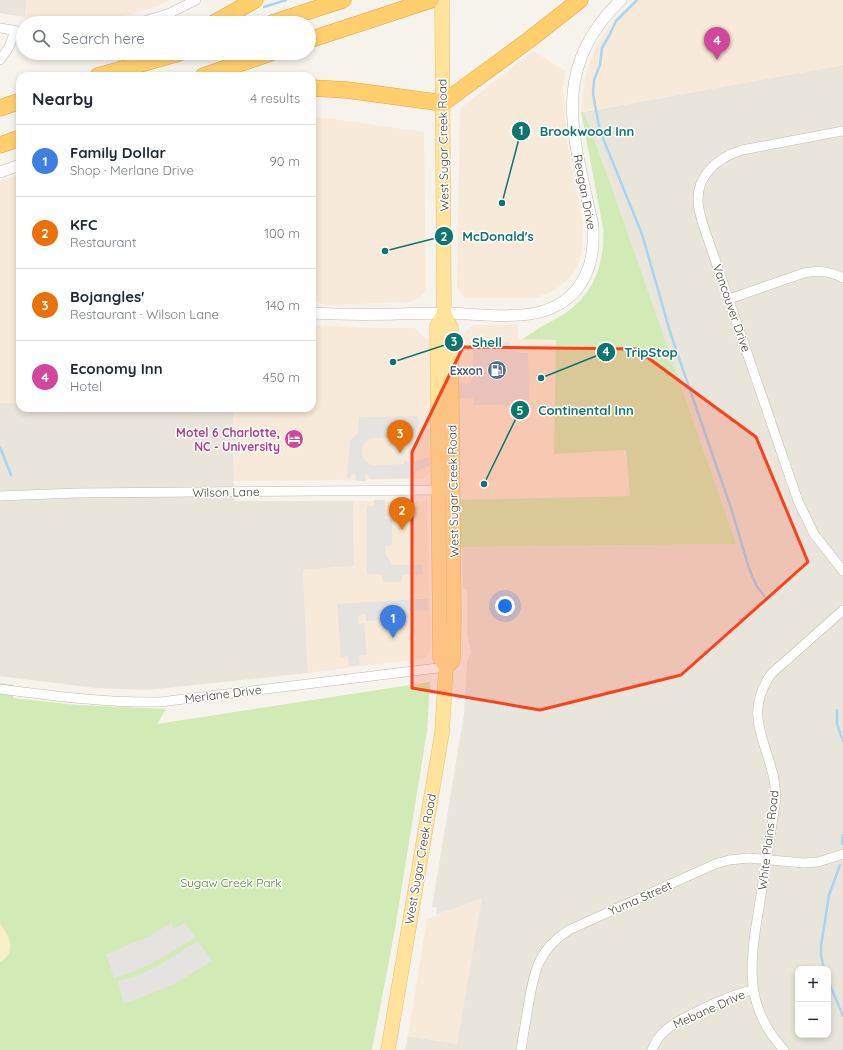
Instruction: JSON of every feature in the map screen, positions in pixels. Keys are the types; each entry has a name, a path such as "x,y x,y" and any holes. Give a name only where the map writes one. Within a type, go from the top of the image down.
{"highway":[{"path":"226,16 255,0"},
{"path":"294,16 343,0"},
{"path":"316,38 431,0"},
{"path":"316,88 347,90 443,103 529,40 580,0"},
{"path":"102,72 130,60"},
{"path":"112,72 154,60"},
{"path":"215,72 250,60"},
{"path":"0,108 16,102"},
{"path":"0,145 16,139"}],"main road":[{"name":"West Sugar Creek Road","path":"388,1050 442,733 446,667 440,658 445,490 437,326 444,313 443,103 441,43 442,0"}],"street":[{"path":"158,16 196,0"},
{"name":"Reagan Drive","path":"316,314 344,316 444,313 519,315 545,311 566,300 580,285 587,274 593,257 594,242 593,226 573,126 573,86 576,70 588,41 598,24 621,0"},
{"path":"0,28 16,31"},
{"path":"0,60 16,36"},
{"name":"Vancouver Drive","path":"843,131 742,150 724,157 715,163 707,172 700,189 699,209 798,501 808,523 821,544 843,571"},
{"path":"0,172 16,166"},
{"path":"729,299 804,273 814,271 831,273 843,278"},
{"name":"Wilson Lane","path":"0,496 77,493 445,490"},
{"name":"White Plains Road","path":"784,1050 766,1025 758,1009 753,990 751,966 776,798 773,772 758,723 757,710 761,690 775,669 843,610"},
{"name":"Merlane Drive","path":"0,689 95,700 160,702 446,667"},
{"name":"Yuma Street","path":"521,1050 534,974 542,956 550,945 560,936 576,927 714,864 729,860 749,858 804,863 818,862 843,854"},
{"name":"Mebane Drive","path":"652,1050 664,1032 678,1020 753,990"}],"highlighted area":[{"path":"463,347 636,349 756,437 808,562 681,675 540,710 412,688 412,452"}],"shaded area":[{"path":"0,0 27,0 25,16 0,13"},
{"path":"27,0 171,0 157,6 122,16 25,16"},
{"path":"637,0 843,0 843,65 581,112 585,78 592,56 609,26 625,9"},
{"path":"533,51 565,71 563,89 567,141 583,224 582,251 577,267 568,280 553,291 535,298 464,298 457,287 460,109"},
{"path":"843,65 843,1050 405,1050 408,1036 457,1044 481,899 436,915 437,908 432,907 464,714 467,661 471,653 467,632 467,589 463,589 462,547 734,544 611,185 584,112"},
{"path":"316,117 424,132 426,291 418,298 409,302 328,305 316,303"},
{"path":"16,175 16,403 0,403 0,181"},
{"path":"518,324 518,339 556,340 554,453 626,450 630,496 458,500 456,340 473,325"},
{"path":"316,325 369,328 414,328 429,340 430,471 427,476 422,479 234,481 233,412 316,412"},
{"path":"510,342 512,348 520,353 528,353 529,400 522,400 521,406 505,406 474,405 473,398 458,398 458,384 468,383 473,377 473,343"},
{"path":"0,403 16,403 16,412 233,412 234,501 353,501 354,566 303,570 308,673 147,690 95,688 0,676"},
{"path":"417,416 420,423 412,437 371,438 367,440 363,446 363,459 371,465 404,464 404,461 418,461 430,457 430,466 416,471 415,478 370,479 366,473 366,481 356,481 355,474 347,478 350,440 358,434 359,417"},
{"path":"374,500 385,500 385,519 392,519 392,545 385,547 385,553 392,565 423,565 423,574 402,575 401,582 383,582 382,575 367,574 367,506 374,506"},
{"path":"353,501 427,501 431,650 425,658 308,673 303,570 354,566"},
{"path":"427,599 428,610 408,611 409,618 366,621 365,614 358,617 358,624 364,623 367,655 359,656 360,665 349,666 348,656 341,657 337,604"},
{"path":"482,898 457,1044 408,1036 427,919"},
{"path":"171,923 174,929 184,923 196,937 165,956 136,971 114,978 106,954 148,937"},
{"path":"198,941 212,961 173,985 124,1004 118,981 134,977 154,968"}],"green space":[{"path":"581,112 584,112 611,185 736,544 460,547 458,500 630,496 626,450 554,454 556,340 522,339 541,326 564,314 574,306 583,297 596,277 602,253 603,228"},
{"name":"Sugaw Creek Park","path":"430,682 427,731 395,929 372,1050 0,1050 0,683 14,685 13,698 77,705 166,709 157,724"}],"sand":[{"path":"0,924 4,928 9,938 10,949 9,954 0,962"}],"waterway":[{"path":"264,7 286,0"},
{"path":"637,0 616,21 602,48 600,65 594,80 593,94 600,131 642,234 671,335 731,508 749,568 756,585 765,597"},
{"path":"0,447 11,475"},
{"path":"837,710 837,724 843,741"},
{"path":"842,844 843,835"},
{"path":"823,966 821,946 829,895 840,865"},
{"path":"831,987 843,1016"}],"place":[{"name":"Economy Inn","path":"717,60"},
{"name":"Brookwood Inn","path":"502,203"},
{"name":"McDonald's","path":"385,251"},
{"name":"Shell","path":"393,362"},
{"name":"Exxon","path":"497,370"},
{"name":"TripStop","path":"541,378"},
{"name":"Motel 6 Charlotte, NC - University","path":"294,439"},
{"name":"Bojangles'","path":"400,453"},
{"name":"Continental Inn","path":"484,484"},
{"name":"KFC","path":"402,530"},
{"name":"Family Dollar","path":"393,638"}]}
